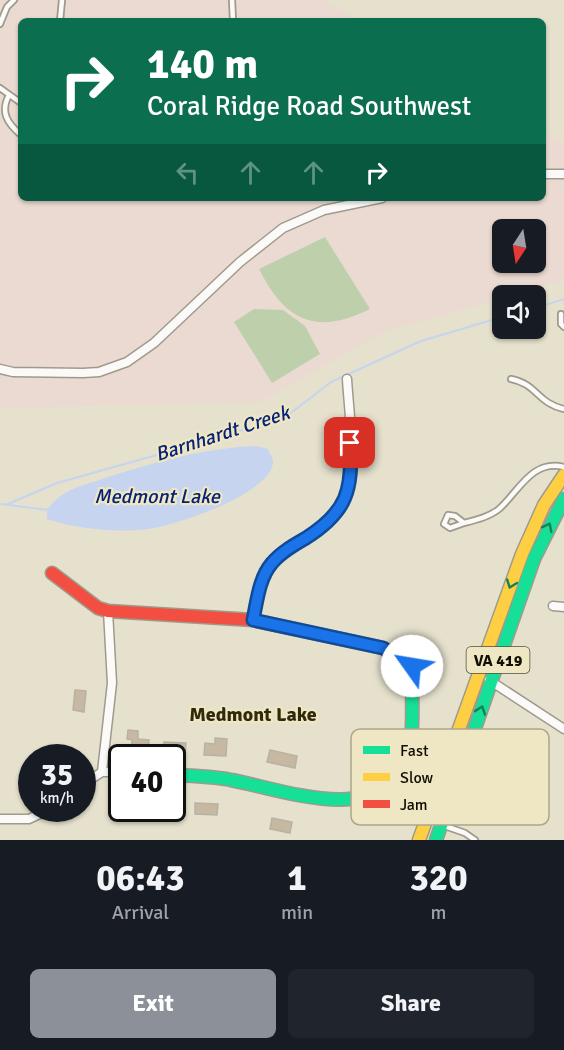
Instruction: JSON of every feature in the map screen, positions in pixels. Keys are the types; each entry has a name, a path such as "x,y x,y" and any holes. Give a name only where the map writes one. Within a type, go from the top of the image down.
{"main road":[{"name":"VA 419","path":"459,729 529,537 544,505 564,475"},
{"name":"VA 419","path":"475,729 534,559 564,499"},
{"path":"51,573 98,608 108,611 253,620 383,648 412,666 410,729"},
{"path":"186,776 226,778 344,801 351,800"},
{"name":"VA 419","path":"419,840 424,825"},
{"name":"VA 419","path":"436,840 441,825"}],"street":[{"path":"546,174 564,174"},
{"path":"0,369 13,372 83,373 99,372 127,362 154,343 240,262 283,228 324,210 368,201"},
{"path":"253,620 261,584 271,563 336,515 346,496 351,470 348,379"},
{"path":"553,606 564,607"},
{"path":"102,772 112,683 108,611"},
{"path":"479,674 564,729"},
{"path":"96,776 102,772 108,772"},
{"path":"0,819 18,819"}],"lane":[{"path":"0,24 7,7 14,0"},
{"path":"60,18 62,0"},
{"path":"232,0 233,18"},
{"path":"0,88 18,101"},
{"path":"9,95 3,103 2,112 18,132"},
{"path":"561,314 561,324 564,327"},
{"path":"512,380 530,387 545,403 564,409"},
{"path":"464,523 485,517 499,509 536,471 551,465 564,466"},
{"path":"441,825 465,833 475,840"}],"shaded area":[{"path":"0,0 323,0 354,18 18,18 18,201 546,201 546,133 564,143 564,280 546,285 492,285 492,301 384,332 260,402 0,408"}],"green space":[{"path":"325,237 370,309 351,317 318,322 304,319 291,312 269,287 259,269"},
{"path":"254,309 283,310 305,326 320,354 272,383 234,322"}],"water":[{"name":"Medmont Lake","path":"256,446 268,449 273,461 269,473 258,485 221,506 179,522 161,527 123,531 84,528 47,519 47,510 53,502 80,486 178,457 236,447"}],"building":[{"path":"75,690 86,691 84,712 73,710"},
{"path":"128,730 138,731 138,739 149,740 149,744 132,744 132,740 127,739"},
{"path":"215,738 227,739 226,756 204,755 205,743 215,744"},
{"path":"164,742 186,743 186,744 164,744"},
{"path":"270,750 297,756 295,768 267,762"},
{"path":"195,803 218,804 217,815 195,814"},
{"path":"272,818 292,822 290,833 270,829"}],"waterway":[{"name":"Barnhardt Creek","path":"546,305 564,299"},
{"name":"Barnhardt Creek","path":"8,504 57,483 287,416 331,382 421,341 492,320"},
{"path":"0,504 49,510"}],"traffic: fast":[{"path":"475,729 534,559 564,499"},
{"path":"412,729 413,670"},
{"path":"186,775 224,779 325,799 351,799"},
{"path":"436,840 441,825"}],"traffic: slow":[{"path":"459,729 522,554 544,505 564,475"},
{"path":"419,840 424,825"}],"traffic: jam":[{"path":"52,573 98,608 108,611 253,620 383,648 413,666 413,670"}],"district":[{"name":"Medmont Lake","path":"253,714"}],"route":[{"path":"350,443 350,482 342,506 336,515 324,525 271,563 261,584 253,620 383,648 412,666"}]}
